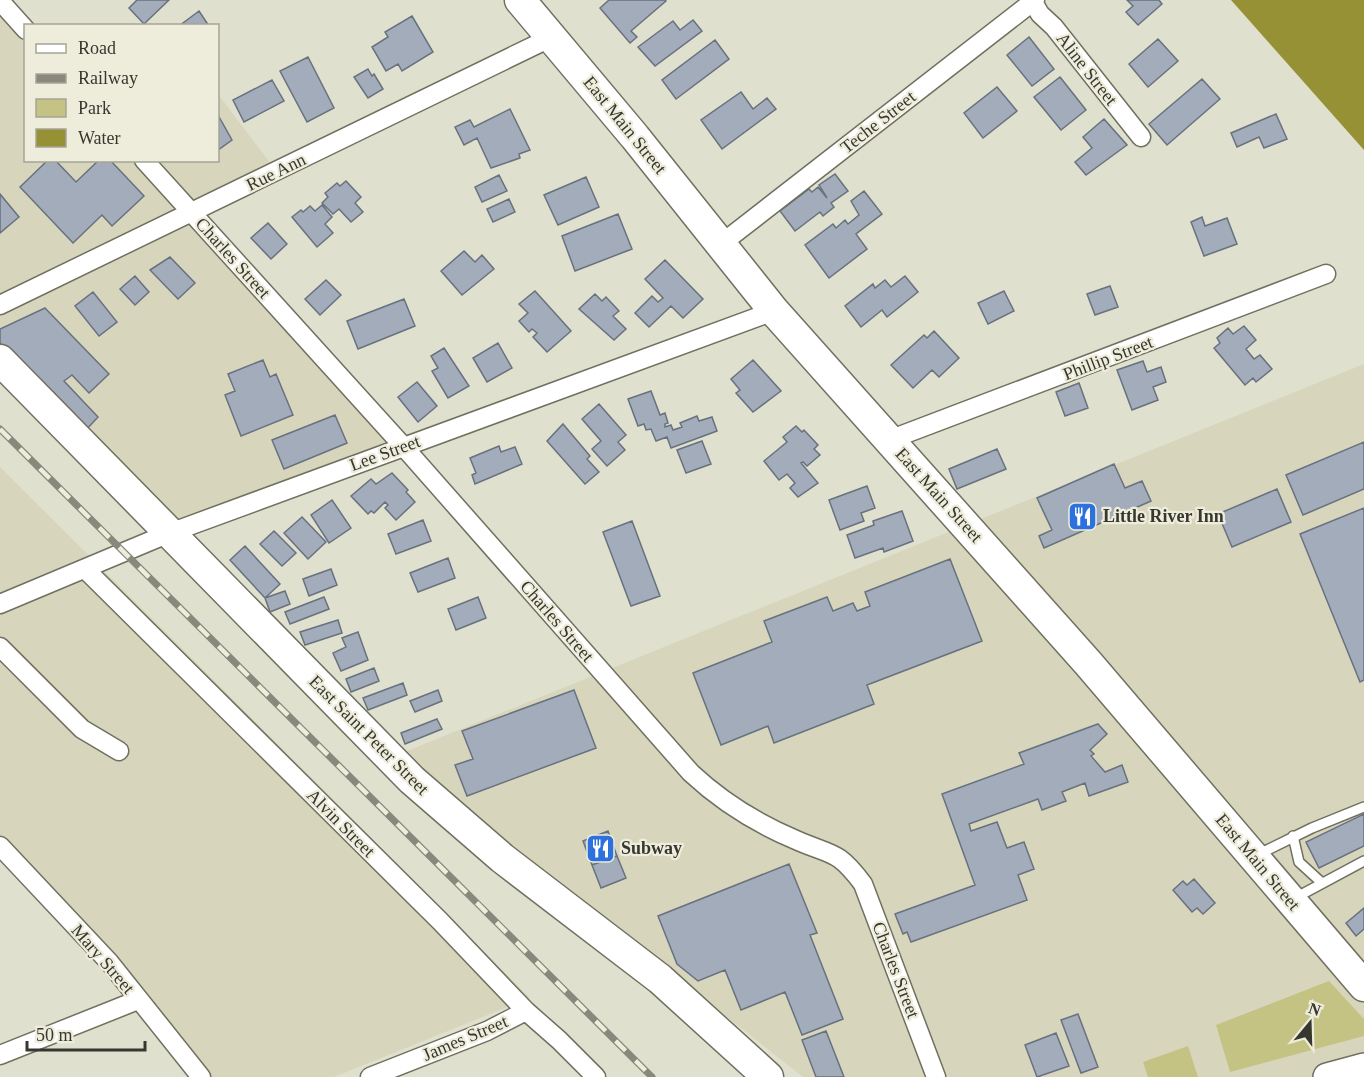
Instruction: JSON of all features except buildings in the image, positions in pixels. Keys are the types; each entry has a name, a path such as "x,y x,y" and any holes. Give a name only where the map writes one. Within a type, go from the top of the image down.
{"main road":[{"name":"East Main Street","path":"520,0 774,310 1088,663 1364,985"},
{"name":"East Saint Peter Street","path":"0,360 167,534 412,780 502,858 660,979 768,1077"},
{"path":"1327,1077 1364,1066"}],"street":[{"name":"Aline Street","path":"1034,1 1141,137"},
{"name":"Teche Street","path":"721,244 1034,1"},
{"path":"0,2 24,28"},
{"name":"Rue Ann","path":"0,305 552,37"},
{"name":"Charles Street","path":"146,162 403,446 691,773 721,800 796,840 835,854 851,867 863,884 936,1077"},
{"name":"Phillip Street","path":"889,440 1326,274"},
{"name":"Lee Street","path":"0,604 167,534 774,310"},
{"name":"Alvin Street","path":"85,569 440,921 526,1011 596,1077"},
{"path":"0,647 82,729 119,751"},
{"name":"Mary Street","path":"0,846 110,963 201,1077"},
{"path":"0,1055 138,1000"},
{"name":"James Street","path":"369,1077 487,1031 526,1011"}],"lane":[{"path":"1254,857 1293,836 1364,807"},
{"path":"1293,836 1299,862 1322,883"},
{"path":"1290,900 1364,861"}],"shaded area":[{"path":"0,0 24,24 24,162 219,162 219,95 277,172 192,213 403,446 167,534 0,360"},
{"path":"1364,364 1364,1077 803,1077 429,782 402,753"},
{"path":"0,467 530,998 334,1077 209,1077 0,845"}],"green space":[{"path":"1329,981 1364,1019 1364,1036 1230,1072 1216,1025"},
{"path":"1188,1046 1198,1077 1148,1077 1143,1062"}],"water":[{"path":"1231,0 1364,0 1364,150 1239,9"}],"railway":[{"path":"0,429 652,1077"}],"place":[{"name":"Little River Inn","path":"1082,516"},
{"name":"Subway","path":"600,848"}]}
